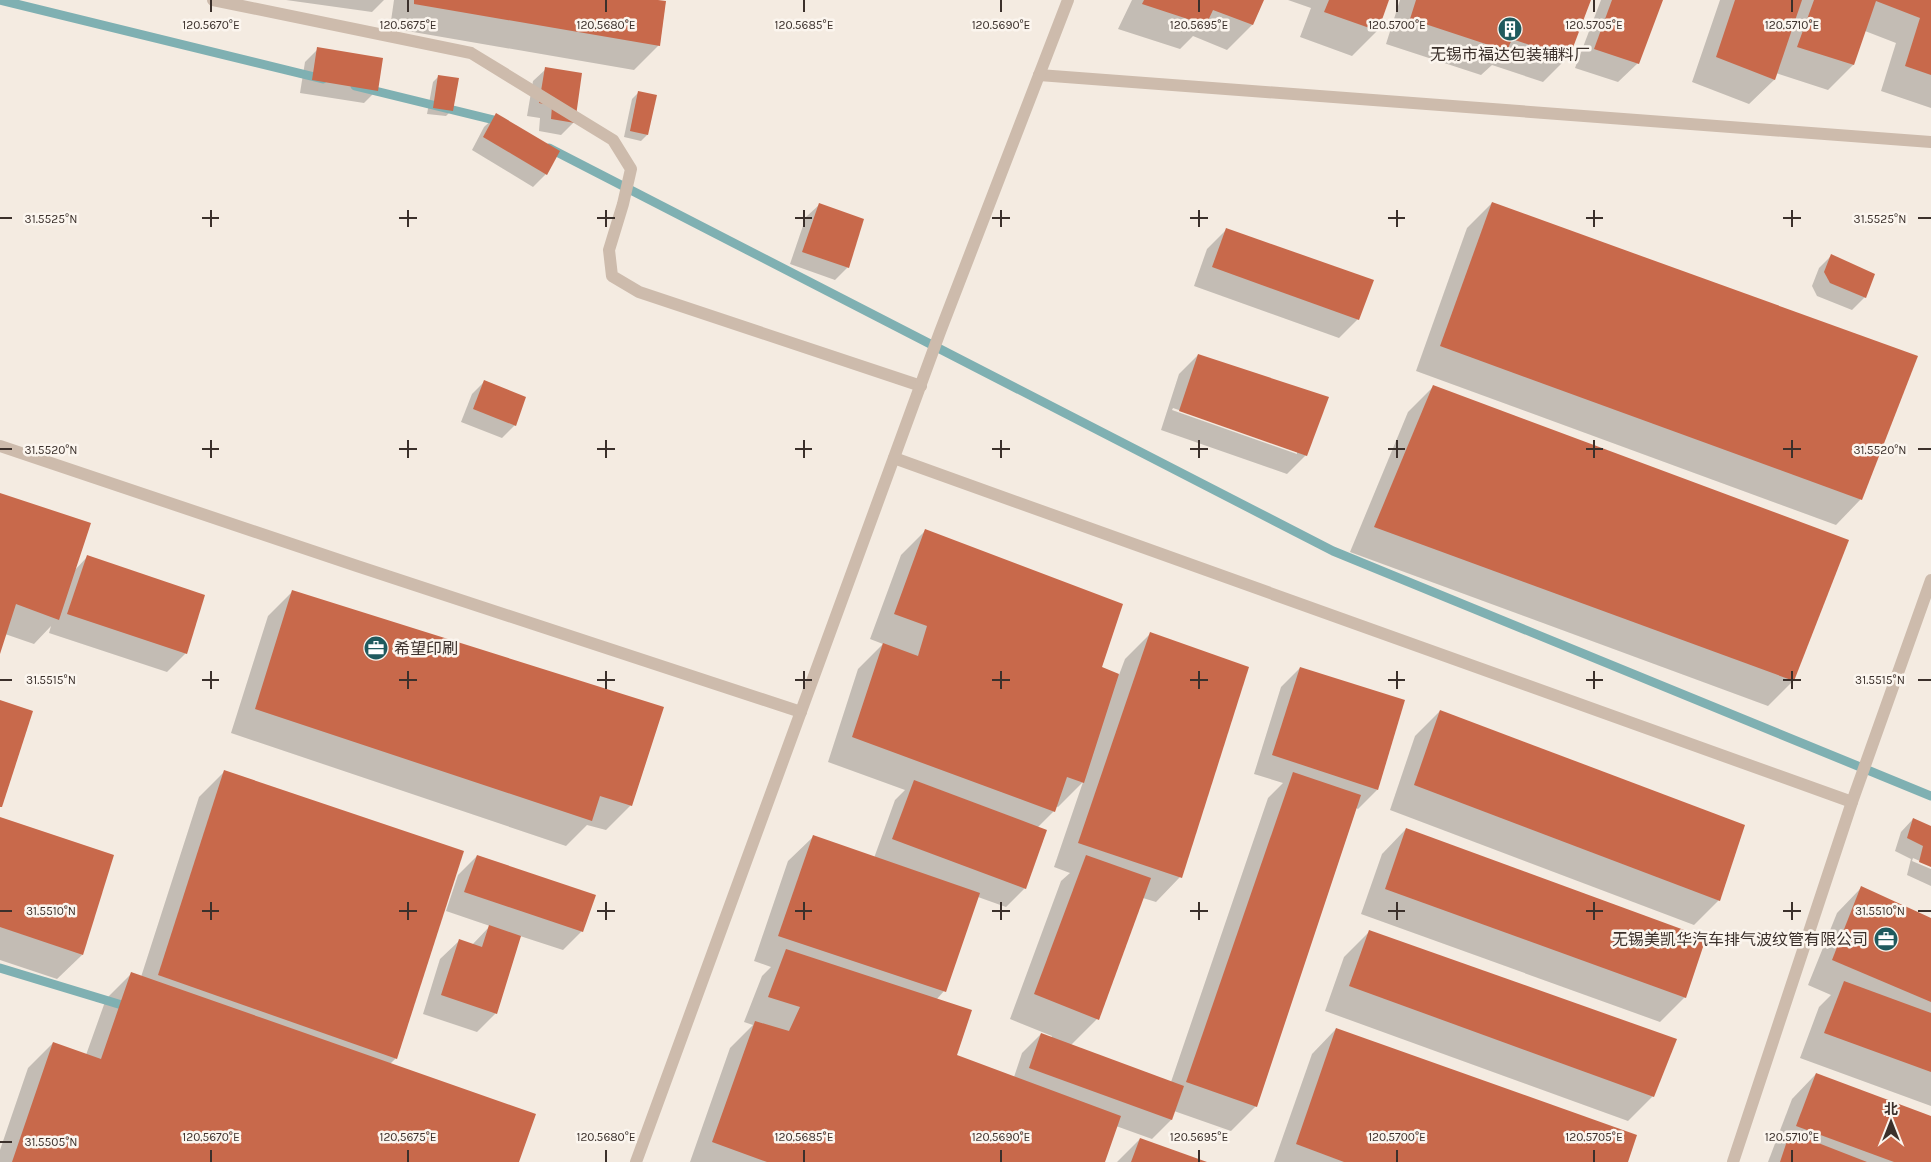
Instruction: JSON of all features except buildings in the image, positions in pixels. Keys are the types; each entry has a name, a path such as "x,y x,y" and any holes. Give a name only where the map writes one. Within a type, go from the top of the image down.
{"street":[{"path":"213,0 472,53 613,140 631,169 609,250 612,276 640,292 921,386"},
{"path":"636,1162 928,364 1068,0"},
{"path":"1039,75 1931,142"},
{"path":"0,446 801,712"},
{"path":"894,458 1852,802"},
{"path":"1732,1162 1852,802 1931,580"}],"waterway":[{"path":"0,0 323,79"},
{"path":"355,86 494,120 502,124"},
{"path":"549,148 1333,551 1931,796"},
{"path":"0,968 125,1006"}],"place":[{"name":"无锡市福达包装辅料厂","path":"1510,29"},
{"name":"希望印刷","path":"376,648"},
{"name":"无锡美凯华汽车排气波纹管有限公司","path":"1886,939"}]}
